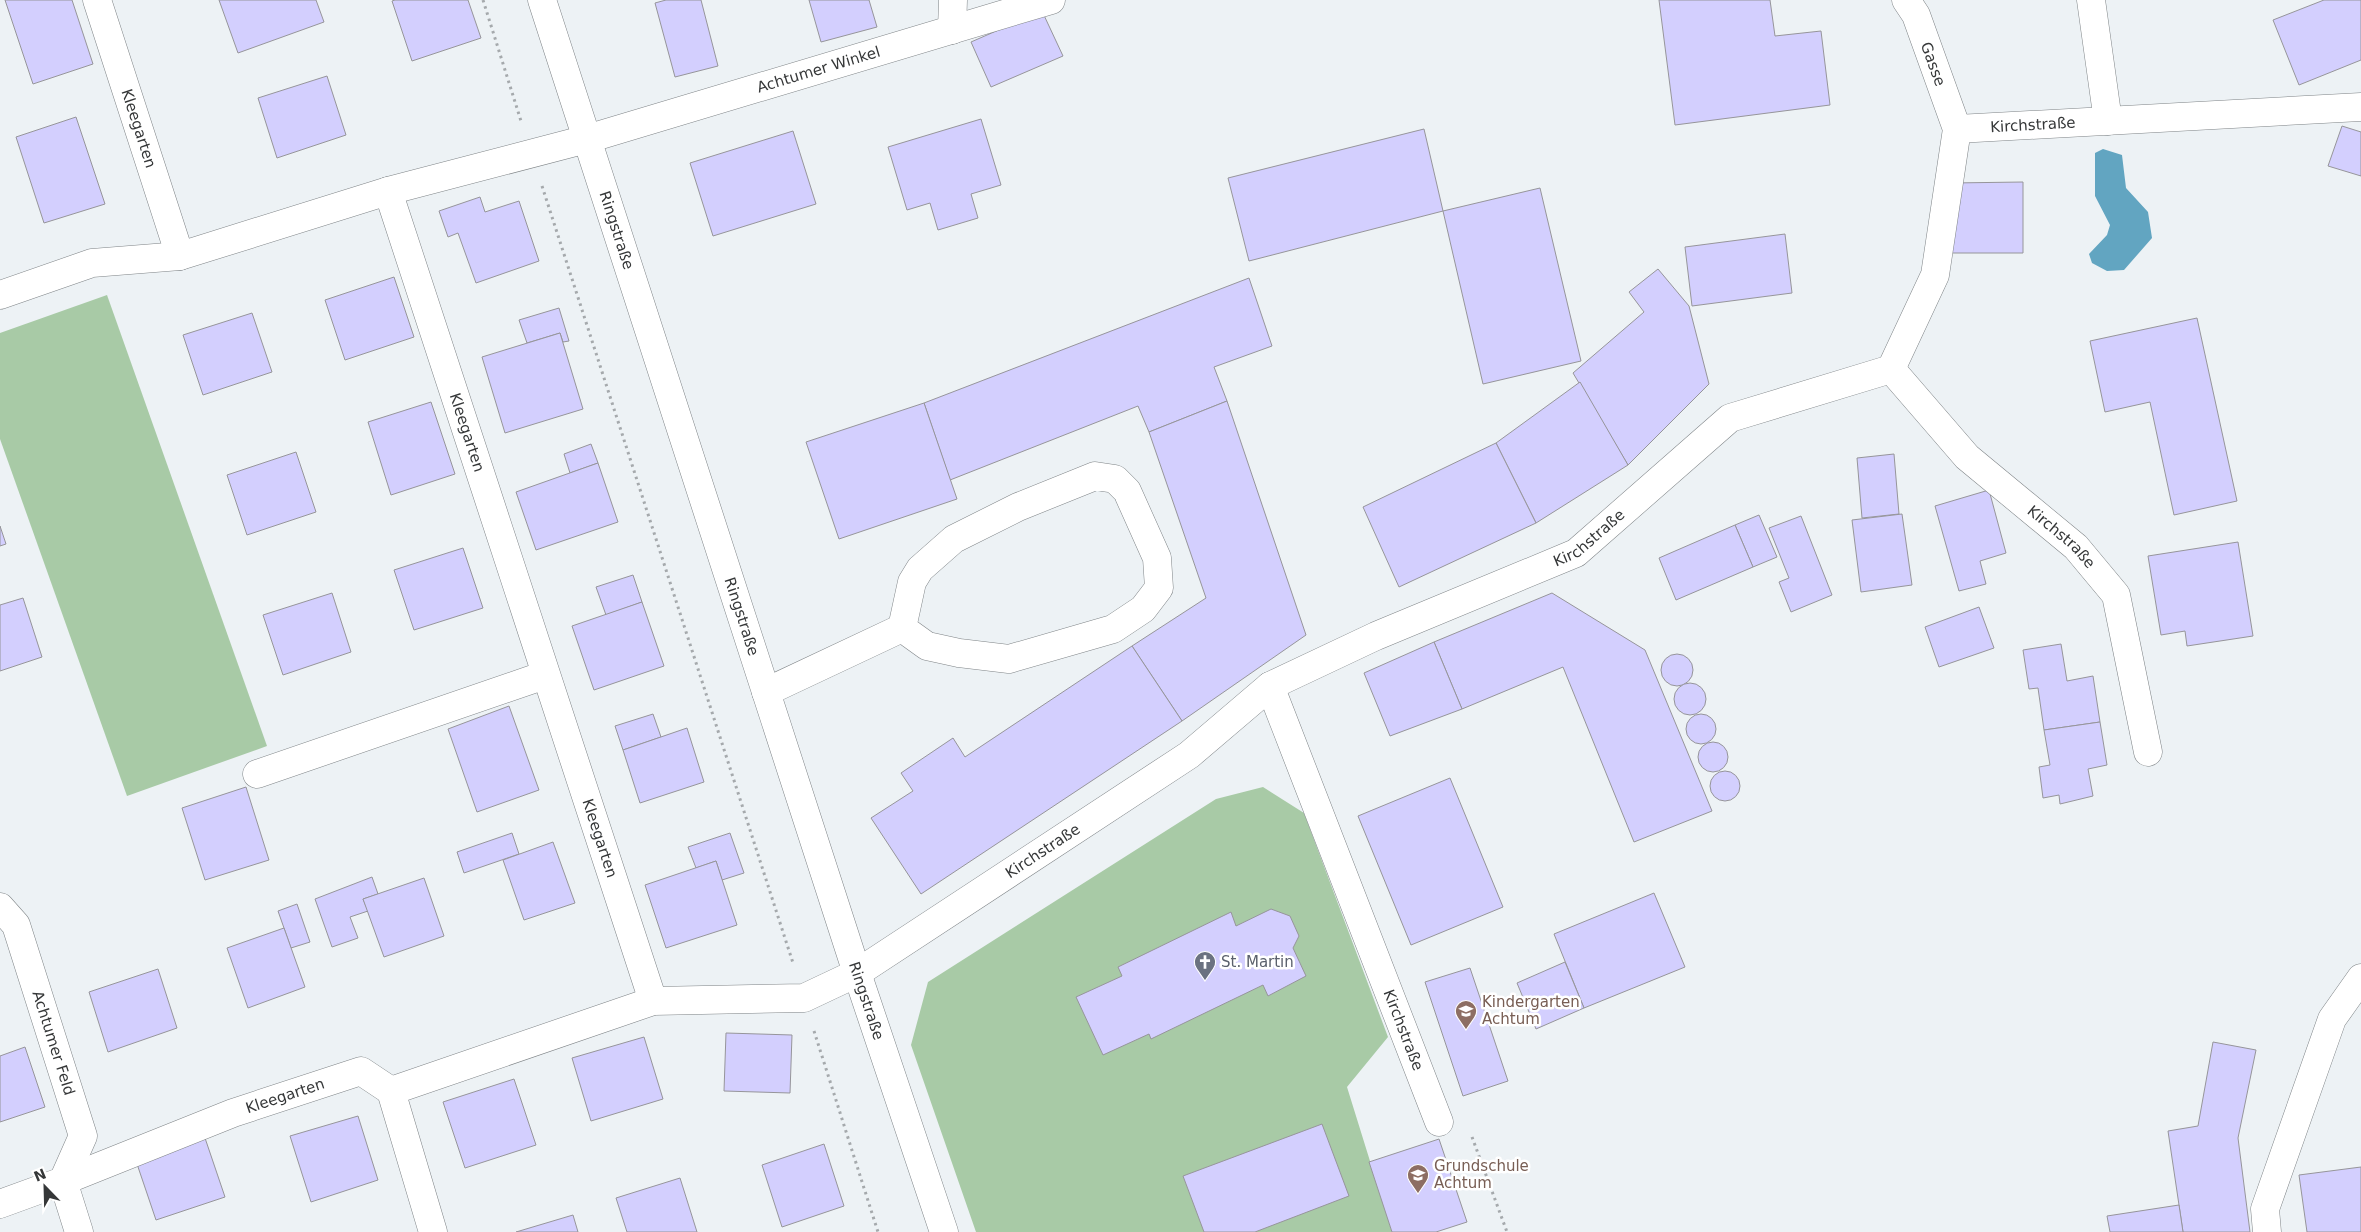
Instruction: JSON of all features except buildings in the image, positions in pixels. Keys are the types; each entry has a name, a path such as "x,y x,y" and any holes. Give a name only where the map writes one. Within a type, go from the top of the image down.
{"street":[{"name":"Kleegarten","path":"97,0 180,256"},
{"name":"Ringstraße","path":"542,0 857,973 944,1232"},
{"path":"952,30 953,0"},
{"name":"Achtumer Winkel","path":"587,139 1050,0"},
{"name":"Gasse","path":"1906,0 1916,16 1957,129"},
{"path":"2091,0 2108,121"},
{"name":"Kirchstraße","path":"1957,129 2361,107"},
{"path":"1891,369 1935,275 1957,129"},
{"path":"0,295 92,263 180,256 388,191 587,139"},
{"name":"Kleegarten","path":"388,191 653,1001"},
{"name":"Kirchstraße","path":"804,998 857,973 1189,756 1270,686 1376,636 1576,553 1730,418 1891,369 1967,457 2076,547 2116,595 2148,752"},
{"path":"1095,476 1114,479 1128,491 1157,558 1159,588 1143,609 1113,629 1009,659 959,653 927,646 902,628 912,582 920,569 954,540 1018,507 1095,476"},
{"path":"766,692 902,628"},
{"path":"257,774 545,675"},
{"name":"Kirchstraße","path":"1270,686 1439,1122"},
{"name":"Achtumer Feld","path":"0,907 16,924 83,1136 63,1181"},
{"path":"2267,1232 2265,1209 2332,1019 2361,978"},
{"path":"433,1232 391,1091 653,1001 804,998"},
{"name":"Kleegarten","path":"63,1181 233,1113 361,1071 391,1091"},
{"path":"0,1204 63,1181 79,1232"}],"path":[{"path":"483,0 878,1232"},
{"path":"1439,1122 1472,1137 1507,1232"}],"green space":[{"path":"107,295 267,746 127,796 0,439 0,333"},
{"path":"1263,787 1304,813 1388,1037 1347,1087 1392,1232 976,1232 911,1045 928,982 1216,799"}],"water":[{"path":"2103,149 2122,155 2126,188 2148,212 2152,238 2124,270 2107,271 2092,263 2089,254 2107,235 2110,225 2095,196 2095,153"}],"place":[{"name":"St. Martin","path":"1205,981"},
{"name":"Kindergarten Achtum","path":"1466,1030"},
{"name":"Grundschule Achtum","path":"1418,1194"}]}
